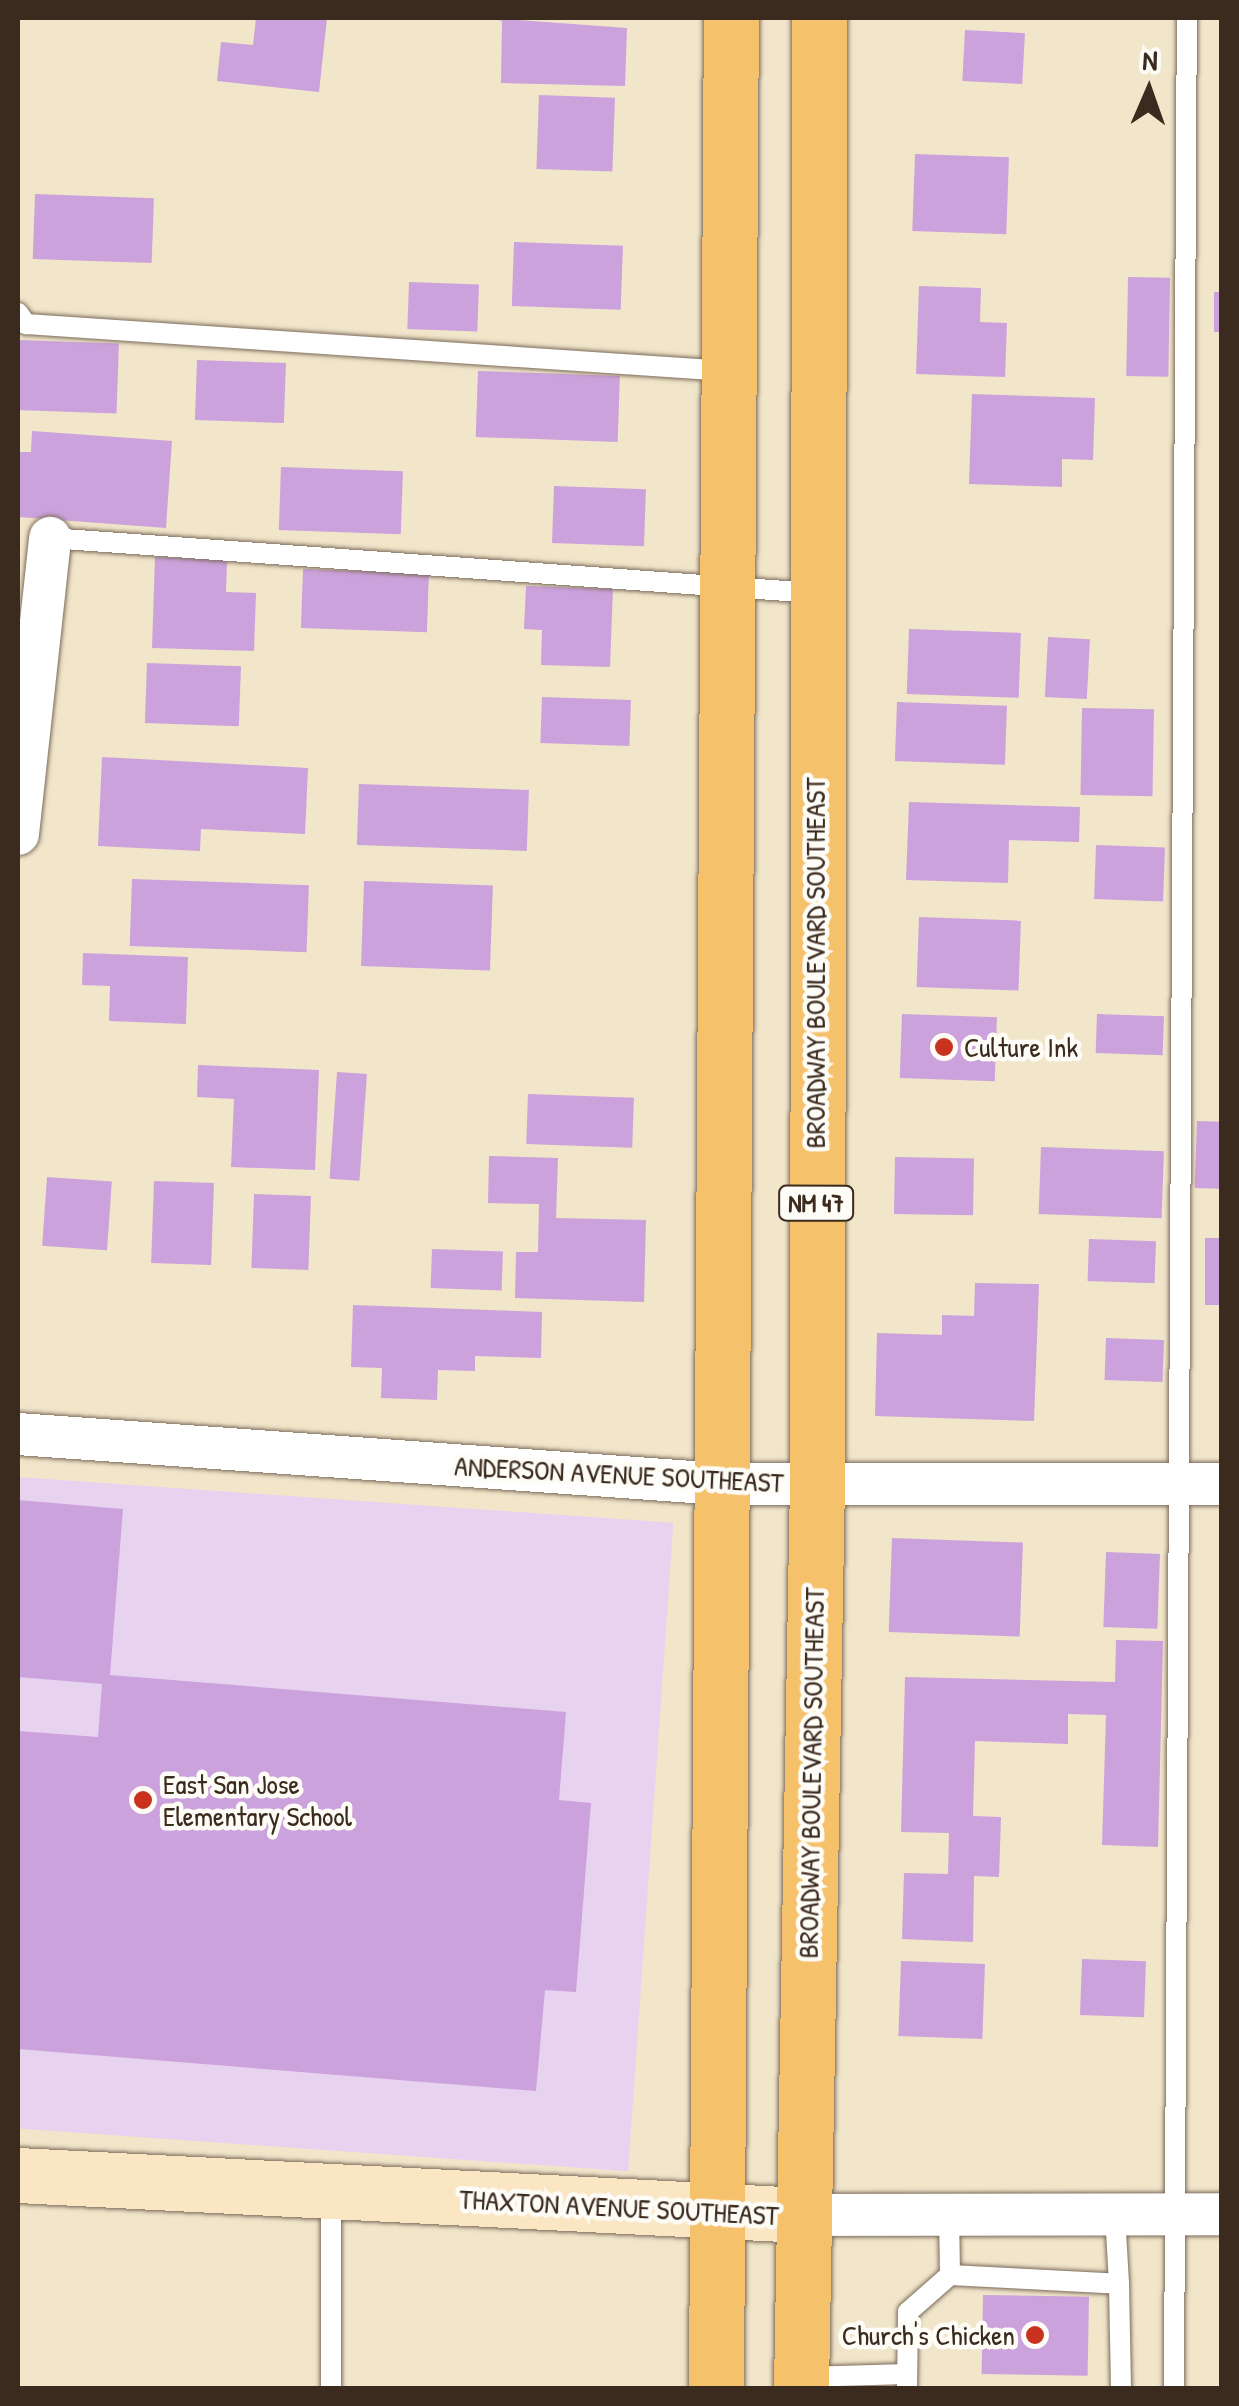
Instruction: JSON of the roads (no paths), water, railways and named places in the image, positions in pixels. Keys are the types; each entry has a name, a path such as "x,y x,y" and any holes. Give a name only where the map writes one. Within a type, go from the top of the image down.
{"main road":[{"path":"716,2388 725,589 732,18"},
{"name":"BROADWAY BOULEVARD SOUTHEAST","path":"801,2382 817,1483 814,592 819,18"}],"street":[{"path":"18,834 50,538"},
{"name":"ANDERSON AVENUE SOUTHEAST","path":"18,1434 720,1484 1222,1484"},
{"name":"THAXTON AVENUE SOUTHEAST","path":"18,2174 717,2214 1222,2214"}],"lane":[{"path":"1174,2388 1172,1484 1187,18"},
{"path":"18,313 26,324 728,371"},
{"path":"50,538 725,589 814,592"},
{"path":"330,2388 331,2192"},
{"path":"949,2214 950,2275"},
{"path":"1115,2214 1121,2388"},
{"path":"801,2382 907,2381 908,2312 950,2275 1119,2284"}],"place":[{"name":"Culture Ink","path":"944,1047"},
{"name":"East San Jose Elementary School","path":"143,1800"},
{"name":"Church's Chicken","path":"1035,2335"}]}
